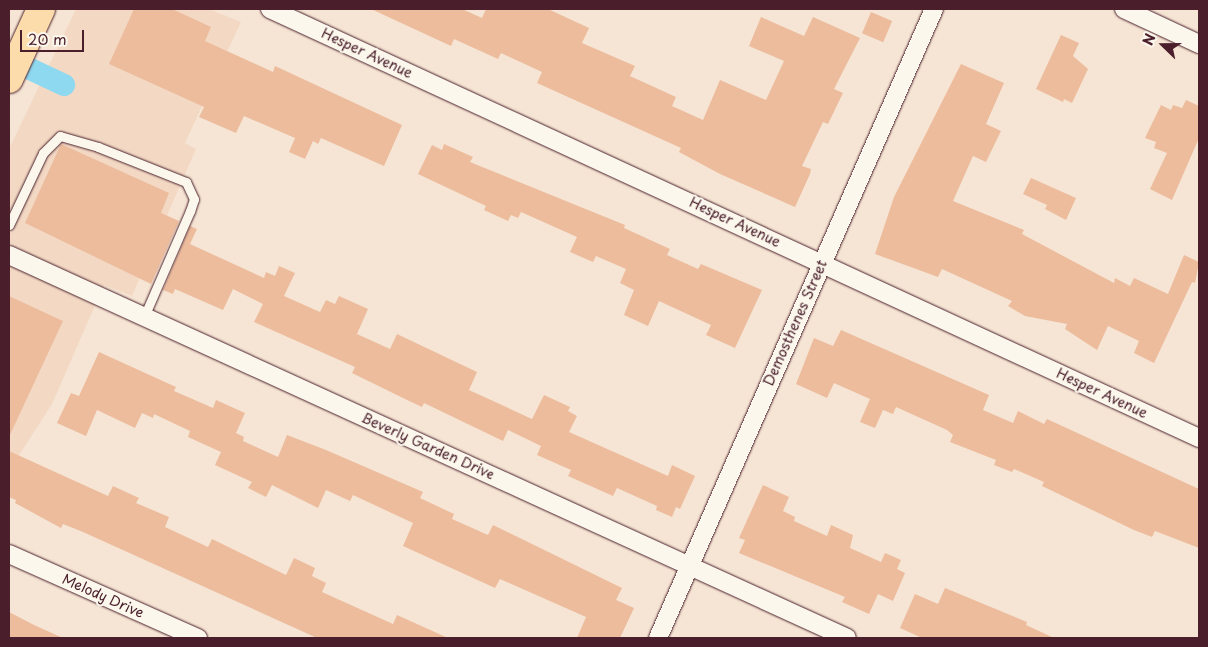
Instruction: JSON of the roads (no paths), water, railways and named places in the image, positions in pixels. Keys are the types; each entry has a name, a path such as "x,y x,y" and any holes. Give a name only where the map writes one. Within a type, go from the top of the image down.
{"main road":[{"path":"9,79 38,16"}],"street":[{"name":"Hesper Avenue","path":"270,9 822,262 1199,438"},
{"name":"Demosthenes Street","path":"658,638 934,9"},
{"path":"1124,9 1199,44"},
{"name":"Beverly Garden Drive","path":"9,255 846,638"},
{"name":"Melody Drive","path":"9,554 198,638"}],"lane":[{"path":"9,226 43,153 60,136 98,147 186,182 194,199 144,317"}],"waterway":[{"path":"9,59 64,85"}]}
